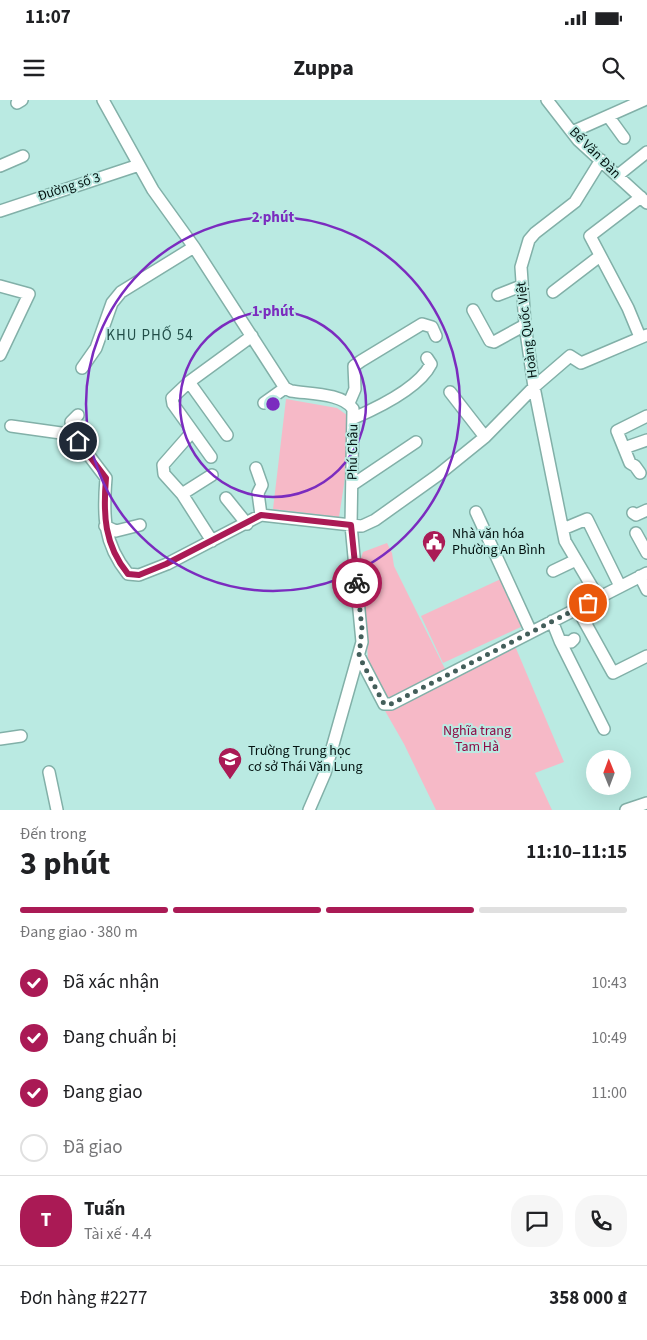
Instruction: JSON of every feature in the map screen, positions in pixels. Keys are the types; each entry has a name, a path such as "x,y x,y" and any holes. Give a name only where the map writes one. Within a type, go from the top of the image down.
{"street":[{"path":"103,100 164,207 194,248 285,388 291,392 338,398 349,403 355,388 354,366 422,324 432,327 436,336"},
{"name":"Bế Văn Đàn","path":"547,100 572,132 644,200"},
{"path":"572,132 644,100"},
{"path":"608,116 624,138"},
{"path":"617,176 647,152"},
{"path":"0,166 23,156"},
{"name":"Hoàng Quốc Việt","path":"261,515 362,526 375,520 438,475 485,437 534,387 524,325 521,266 529,240 535,233 575,202 602,160"},
{"name":"Đường số 3","path":"0,211 139,165"},
{"path":"598,597 565,542 534,387 570,356 581,363 644,336 590,236 644,200"},
{"path":"82,368 96,348 112,303 121,292 194,248"},
{"path":"553,292 600,256"},
{"path":"0,286 29,294 0,355"},
{"path":"498,295 521,286"},
{"path":"473,310 490,341 494,342 524,325"},
{"path":"211,457 173,404 172,398 189,382 252,336"},
{"path":"354,418 383,405 415,382 428,371 431,364 427,358"},
{"path":"189,382 227,435"},
{"path":"264,403 285,388"},
{"path":"450,392 485,437"},
{"name":"Phú Châu","path":"309,810 325,772 359,656 362,629 351,525 354,418 353,409 349,403"},
{"path":"74,438 71,422 78,416"},
{"path":"640,473 630,462 617,434 618,428 647,416"},
{"path":"11,426 68,434 92,456 106,478 103,506 110,546 128,574 139,575 166,564 247,524 261,515 258,493 262,485 256,468"},
{"path":"192,432 162,464 164,474 182,494 212,541"},
{"path":"624,448 647,440"},
{"path":"352,485 416,442"},
{"path":"182,494 212,475"},
{"path":"226,498 247,524"},
{"path":"633,514 636,515 647,510"},
{"path":"476,512 531,632"},
{"path":"563,529 587,519 620,586"},
{"path":"106,526 116,531 140,525"},
{"path":"636,533 647,553"},
{"path":"553,570 576,560"},
{"path":"359,656 384,704 391,704 644,575 647,590"},
{"path":"577,608 613,674 647,656"},
{"path":"552,621 604,729"},
{"path":"560,641 571,642 574,640"},
{"path":"0,739 21,736"},
{"path":"50,772 57,810"},
{"path":"626,810 647,803"}],"green space":[{"path":"286,399 337,408 354,420 339,517 273,509"},
{"name":"Nghĩa trang Tam Hà","path":"387,543 392,553 394,566 449,677 515,646 564,762 535,773 552,810 436,810 404,744 384,709 387,697 368,659 361,558 363,552"},
{"path":"503,578 525,625 443,663 421,616"}],"way so far":[{"path":"357,583 362,629 359,656 384,704 391,704 588,603"}],"place":[{"name":"Nhà văn hóa Phường An Bình","path":"434,563"},
{"name":"Trường Trung học cơ sở Thái Văn Lung","path":"230,780"}],"district":[{"name":"KHU PHỐ 54","path":"150,335"}],"route":[{"path":"78,441 92,456 96,466 106,478 103,506 110,546 128,574 139,575 166,564 247,524 261,515 351,525 357,583"}]}
